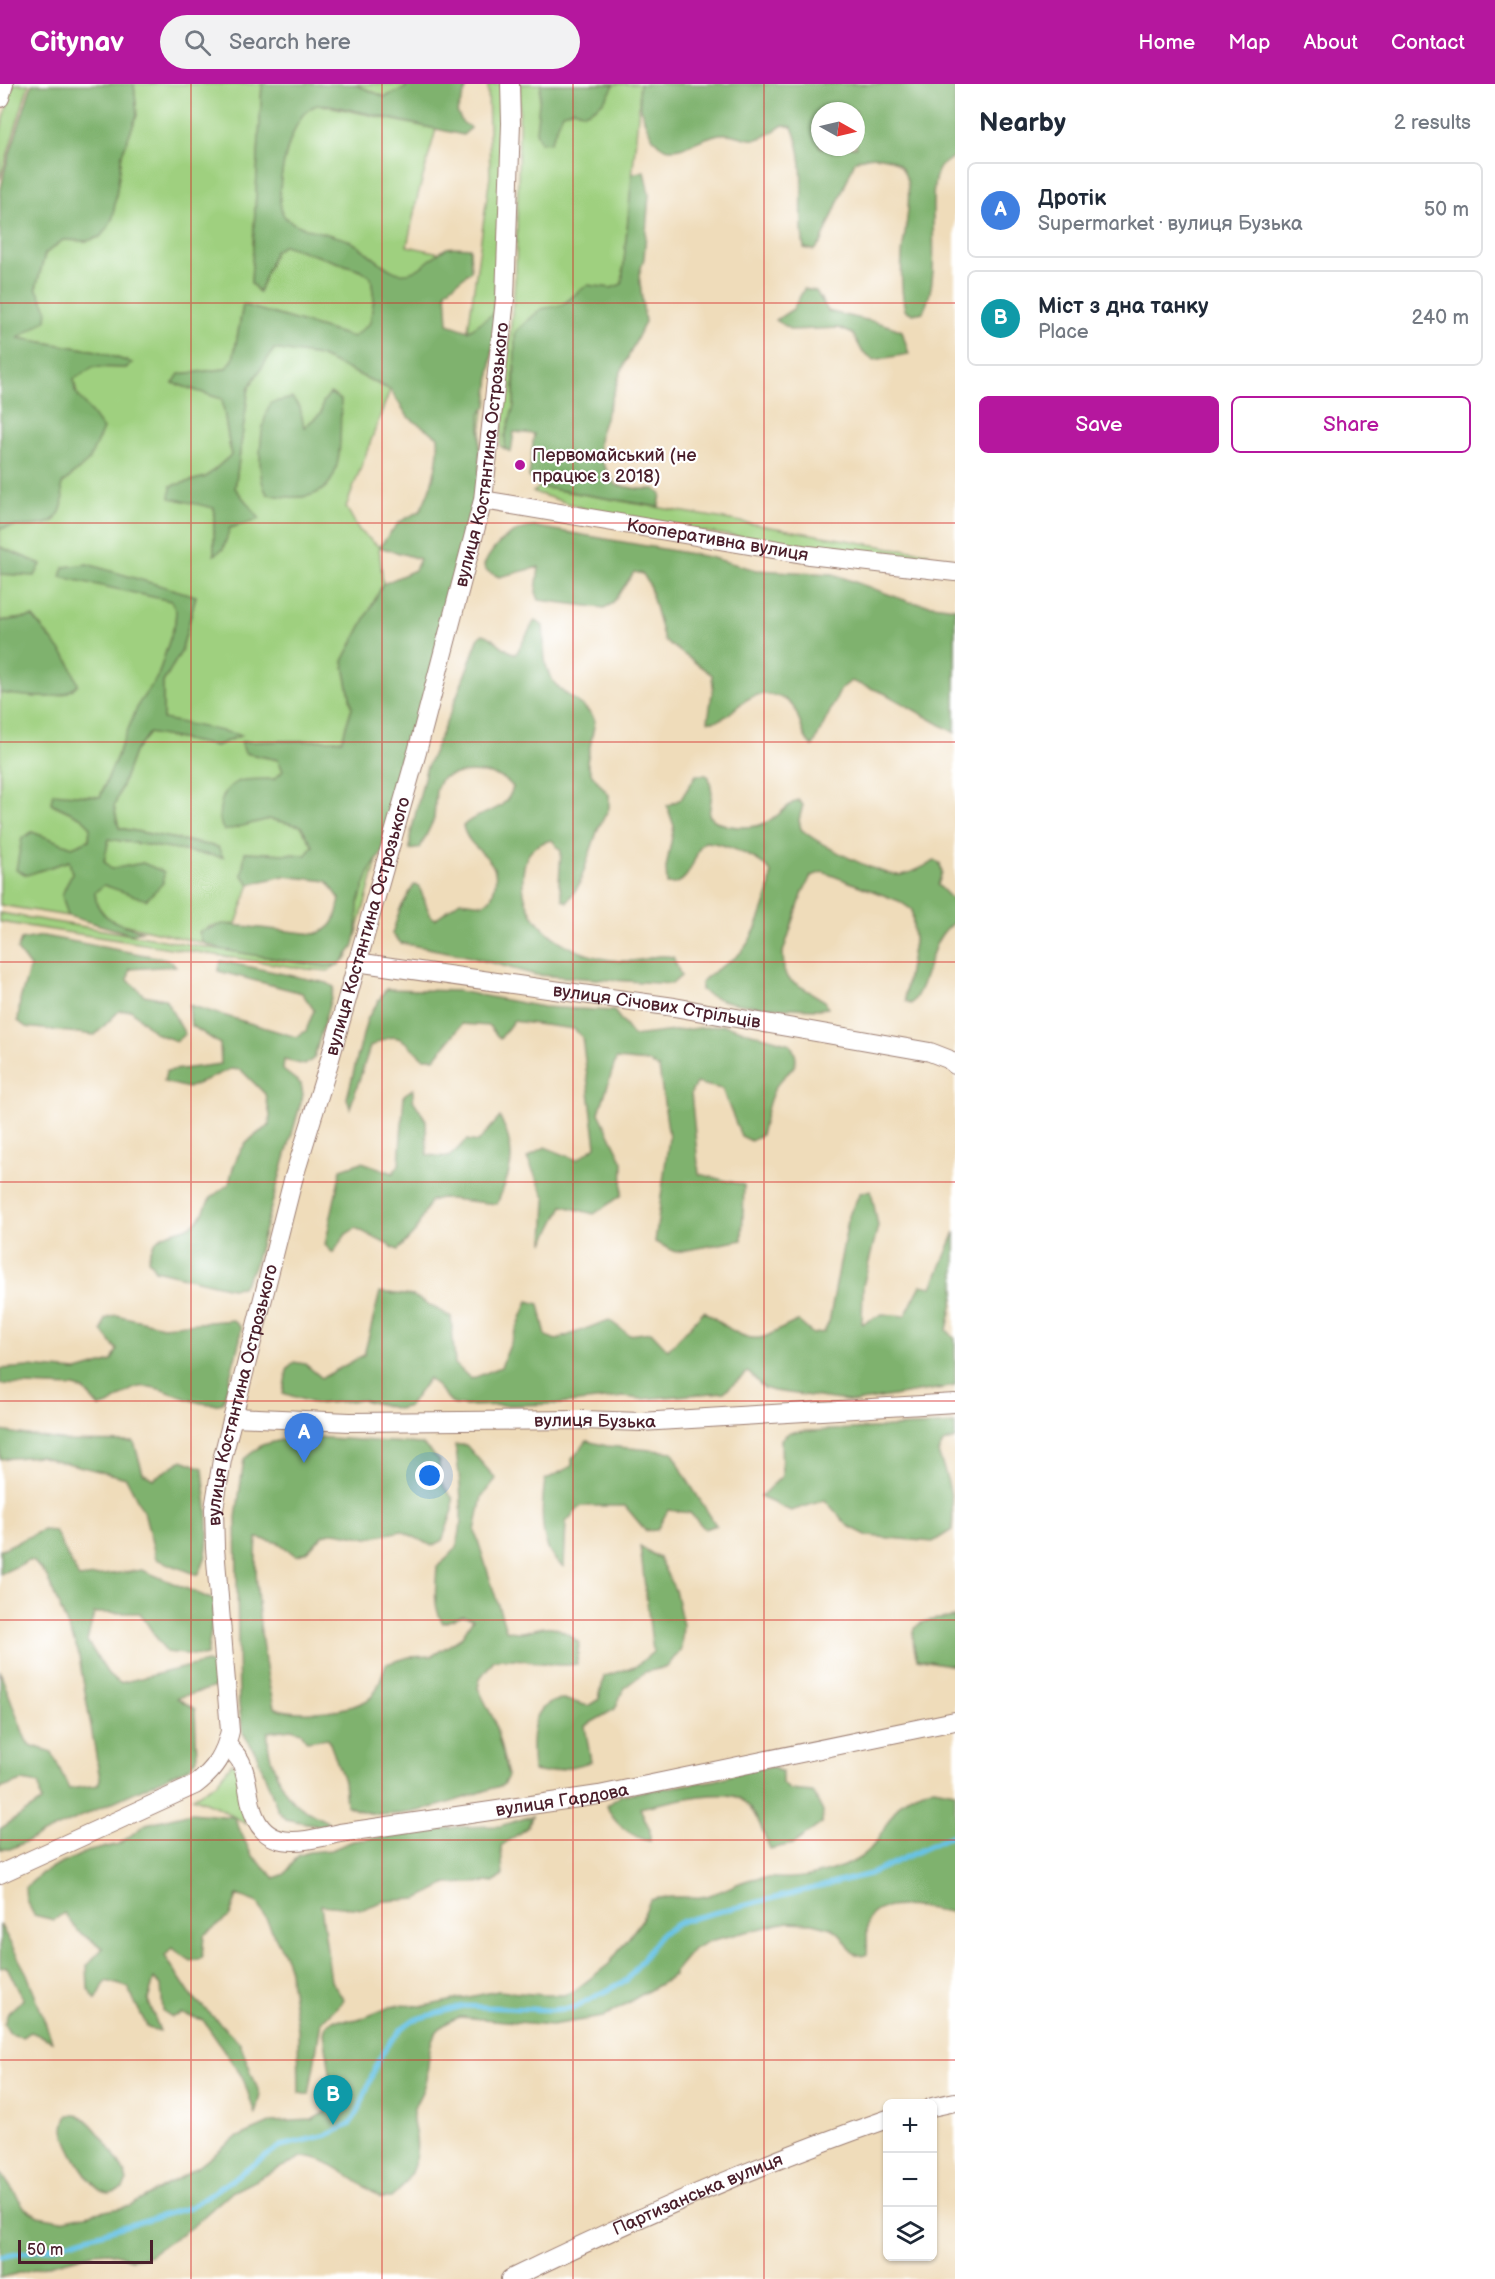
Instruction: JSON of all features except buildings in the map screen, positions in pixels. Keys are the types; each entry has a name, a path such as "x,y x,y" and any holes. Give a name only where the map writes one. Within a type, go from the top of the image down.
{"street":[{"path":"0,98 3,84"},
{"name":"вулиця Костянтина Острозького","path":"0,1874 195,1785 218,1764 227,1744 230,1731 215,1548 214,1509 222,1460 292,1180 326,1073 417,752 483,500 505,299 511,123 510,84"},
{"name":"Кооперативна вулиця","path":"483,500 809,555 955,572"},
{"name":"вулиця Січових Стрільців","path":"356,962 674,1007 930,1052 948,1059 955,1065"},
{"name":"вулиця Бузька","path":"233,1417 350,1422 583,1420 641,1422 955,1403"},
{"name":"вулиця Гардова","path":"227,1744 241,1763 253,1814 268,1835 283,1842 305,1841 340,1833 599,1795 955,1721"},
{"path":"937,2106 955,2102"},
{"name":"Партизанська вулиця","path":"510,2279 606,2232 723,2181 883,2121"}],"green space":[{"path":"13,84 29,84 0,179 0,133"},
{"path":"32,84 134,84 137,115 122,154 113,217 108,227 100,237 87,241 63,240 45,254 36,288 47,309 46,320 18,338 97,351 132,363 126,368 93,367 74,379 75,391 103,429 89,460 62,484 63,505 58,516 44,524 0,529 0,193 5,169"},
{"path":"134,84 262,84 251,283 258,291 275,251 284,245 361,270 371,277 374,299 370,323 353,337 243,305 233,360 225,369 180,374 173,383 222,399 231,455 206,477 171,486 214,508 214,554 223,549 230,528 260,519 235,488 249,387 273,349 319,355 390,390 346,507 359,530 379,547 383,584 343,661 352,707 342,740 242,742 245,753 278,760 283,771 274,779 240,781 224,830 269,819 301,826 313,846 306,855 245,852 242,875 250,884 236,924 211,926 200,932 203,943 110,921 96,904 95,892 104,885 146,899 143,863 112,870 104,861 109,839 222,857 218,847 119,828 114,807 134,752 149,733 216,746 240,736 163,719 163,682 181,652 196,596 161,598 171,601 176,611 175,623 158,676 139,704 100,797 53,794 52,804 82,818 90,826 89,840 72,847 32,832 27,874 69,861 72,873 62,895 68,916 0,905 0,693 49,697 33,617 0,621 0,574 35,575 41,564 0,547 0,529 13,525 44,524 52,522 58,516 62,484 89,460 74,379 92,367 126,368 131,363 97,351 17,338 47,309 36,288 45,254 63,240 87,241 108,227 113,217 122,154 137,115"},
{"path":"262,84 354,84 385,97 406,88 405,84 468,84 457,112 462,122 471,128 463,135 329,105 318,105 311,108 301,118 289,144 282,176 280,204 283,214 295,224 350,241 388,268 400,273 419,268 447,248 470,248 471,271 446,291 448,324 468,331 496,312 487,406 480,414 479,503 429,725 400,758 388,844 370,870 358,904 357,932 353,948 339,965 326,967 224,950 203,943 199,932 223,924 315,934 322,932 334,921 340,899 327,881 284,876 250,884 242,875 245,852 306,855 313,846 301,826 269,819 224,831 220,818 221,803 233,784 248,780 274,779 283,771 278,760 245,753 241,742 342,740 352,707 343,661 383,584 415,570 420,559 379,547 399,522 420,511 434,476 438,456 438,437 408,417 390,389 319,356 274,349 249,387 235,488 260,519 230,528 223,549 214,555 214,508 170,498 171,486 206,477 231,455 222,399 173,383 179,374 225,369 233,360 243,305 353,337 370,323 374,299 371,277 361,270 284,245 275,251 259,292 251,283"},
{"path":"354,84 405,84 406,88 385,97"},
{"path":"488,84 502,84 502,188 489,374 470,511 431,666 357,932 347,958 328,971 307,969 0,922 0,913 326,967 438,541 490,176"},
{"path":"520,84 641,84 622,284 611,288 587,285 562,305 541,310 514,365 514,406 505,436 505,449 500,446 516,269"},
{"path":"541,84 614,84 606,98 594,108 584,113 574,109 563,113 550,143 540,142 536,131"},
{"path":"640,84 955,84 955,155 940,167 935,179 933,276 923,312 913,314 905,310 902,255 909,200 904,173 897,164 878,156 855,161 821,243 814,250 804,248 800,157 792,127 783,125 767,135 754,139 719,134 677,149 669,149 660,146 653,138 646,124 639,95"},
{"path":"318,104 436,129 407,246 440,253 411,273 394,272 351,242 304,228 283,215 280,206 280,181 291,139 300,118"},
{"path":"644,171 649,194 644,258 639,275 645,322 620,374 600,433 598,456 616,485 655,489 661,494 659,507 540,487 529,477 534,434 514,432 511,452 505,449 505,436 514,406 515,332 541,309 562,305 587,285 611,288 622,284 632,174"},
{"path":"804,289 816,291 828,311 883,324 902,331 909,354 874,360 862,351 853,334 839,328 791,330 776,320 793,309"},
{"path":"330,393 341,400 340,442 334,476 325,487 312,495 293,497 267,494 261,475 260,449 264,423 271,403 292,398 300,407 304,427 321,413 323,402"},
{"path":"540,487 892,548 929,552 919,560 911,562 617,519 533,492"},
{"path":"537,527 709,557 756,570 833,574 910,602 955,608 955,733 884,693 851,681 841,689 813,746 804,735 790,703 769,695 758,695 748,699 726,717 708,721 713,686 712,675 664,640 649,584 643,574 634,572 612,604 604,608 539,600 536,592 539,567 499,577 485,570 484,565 498,544 520,530"},
{"path":"0,547 41,564 35,576 0,574"},
{"path":"87,564 196,596 181,652 163,682 163,719 241,735 216,746 149,733 134,752 114,807 119,828 218,847 223,857 109,839 104,861 111,869 143,863 164,872 163,883 146,900 104,885 95,892 96,901 105,915 118,923 142,931 131,934 68,916 62,895 72,873 69,861 27,875 16,870 22,838 32,832 72,847 89,840 90,826 82,818 51,803 53,793 100,797 139,703 158,676 175,623 176,611 171,601 61,577 64,567"},
{"path":"33,617 69,661 78,684 62,695 31,697 0,693 0,621"},
{"path":"535,620 543,626 545,659 551,678 561,690 586,709 595,721 587,762 591,773 609,795 609,808 598,829 579,885 567,902 563,900 559,883 561,851 552,840 542,843 530,853 524,867 523,888 528,907 538,923 552,936 588,955 628,961 661,956 673,957 681,976 672,984 536,975 463,955 401,943 392,934 400,909 414,885 419,886 430,915 435,919 460,901 483,904 491,898 495,884 492,864 473,844 463,826 504,803 513,787 507,781 489,774 468,772 441,779 436,790 434,819 420,848 410,850 410,837 426,769 479,637 483,634 488,636 516,654"},
{"path":"696,775 709,777 712,793 709,815 721,823 737,827 761,825 798,800 803,805 799,820 801,829 834,850 863,864 890,874 900,875 935,861 940,863 942,872 938,885 955,902 955,922 946,929 934,948 923,984 911,1004 906,1001 905,994 914,942 912,910 899,901 823,872 811,876 803,892 783,952 784,971 788,979 825,1001 828,1008 741,1004 725,1001 701,990 701,983 738,955 750,939 765,905 771,873 760,862 741,852 705,842 701,845 685,877 674,884 667,884 666,868 674,826 667,806 681,799"},
{"path":"43,936 167,959 176,966 130,969 128,980 144,995 165,999 185,1034 176,1041 155,1033 131,1010 119,1011 95,1035 26,1027 18,1021 20,1000 30,967 17,950 21,940"},
{"path":"221,961 327,983 334,987 314,1058 305,1065 284,1060 283,1070 301,1084 303,1095 254,1267 242,1287 231,1288 155,1270 148,1259 157,1240 192,1225 201,1217 211,1198 229,1184 241,1149 269,1126 270,1115 265,1094 241,1070 230,1069 188,1088 164,1082 166,1071 221,1064 220,1044 191,1025 189,1005 296,1037 306,1031 314,1010 302,993 218,971"},
{"path":"386,989 458,991 543,1007 614,1011 633,1036 724,1025 790,1044 795,1053 795,1065 778,1083 768,1106 761,1135 751,1141 741,1136 722,1089 696,1083 691,1093 699,1174 744,1185 742,1240 676,1252 655,1242 669,1137 659,1068 648,1062 616,1059 599,1113 623,1162 622,1195 594,1214 563,1206 544,1243 546,1199 527,1158 545,1147 577,1160 596,1146 582,1037 574,1029 513,1021 500,1039 489,1026 462,1024 435,1058 423,1058 399,1038 387,1038 370,1047 350,1108 347,1098 367,1019"},
{"path":"413,1089 413,1100 426,1120 427,1155 449,1157 467,1140 478,1142 500,1117 509,1141 511,1161 497,1204 440,1198 430,1201 415,1232 398,1250 356,1228 346,1234 333,1253 325,1245 341,1169 362,1162 393,1173 399,1165 404,1095"},
{"path":"871,1190 878,1226 863,1286 862,1324 882,1314 905,1316 921,1285 932,1287 955,1232 955,1293 947,1330 955,1339 955,1386 855,1402 774,1391 764,1388 748,1372 724,1392 642,1399 624,1397 559,1404 465,1406 453,1404 429,1378 409,1406 398,1409 363,1400 316,1404 283,1393 287,1370 294,1362 305,1364 322,1378 364,1355 380,1292 413,1296 451,1317 455,1364 471,1379 501,1367 528,1301 539,1304 546,1336 556,1340 609,1320 629,1335 651,1332 668,1350 704,1311 732,1330 748,1337 764,1337 798,1321 813,1334 824,1332 829,1322 849,1215 860,1193"},
{"path":"116,1315 163,1326 233,1320 241,1328 240,1339 223,1403 205,1404 159,1389 142,1387 129,1391 106,1406 99,1407 84,1390 74,1387 0,1384 0,1369 29,1367 77,1371 112,1361 117,1350 102,1331 105,1319"},
{"path":"955,1424 955,1439 943,1443 938,1453 950,1490 952,1530 933,1542 868,1536 848,1526 825,1500 791,1511 760,1497 782,1476 781,1439 790,1432"},
{"path":"0,1431 67,1441 134,1442 143,1473 153,1479 182,1460 203,1468 208,1537 207,1551 198,1575 156,1559 145,1515 126,1478 39,1456 0,1459"},
{"path":"297,1436 422,1444 439,1460 440,1481 453,1499 453,1510 442,1541 432,1546 402,1531 368,1538 335,1532 323,1535 307,1552 296,1556 279,1543 257,1538 256,1577 260,1623 274,1707 295,1712 325,1711 341,1709 366,1701 373,1695 379,1684 386,1664 409,1657 432,1656 461,1638 473,1619 463,1616 443,1623 437,1610 436,1589 437,1567 449,1557 458,1541 461,1499 455,1445 466,1445 496,1479 482,1496 475,1531 506,1630 516,1632 547,1627 556,1628 579,1643 577,1664 556,1665 514,1659 494,1660 480,1678 478,1688 494,1720 508,1776 503,1785 424,1810 383,1814 364,1812 346,1805 344,1781 328,1738 307,1741 301,1732 291,1729 268,1732 269,1750 276,1772 291,1799 327,1822 328,1827 285,1819 278,1810 256,1753 243,1733 239,1705 236,1518 244,1459 262,1445"},
{"path":"587,1441 607,1446 673,1452 686,1478 716,1525 705,1529 690,1513 668,1510 657,1530 646,1531 625,1506 581,1506 566,1522 564,1567 550,1551 543,1528 545,1480 572,1466 572,1459"},
{"path":"43,1530 55,1531 79,1578 142,1570 216,1601 207,1655 202,1656 166,1652 140,1613 94,1613 87,1641 110,1677 120,1683 207,1662 217,1666 220,1683 216,1687 177,1698 195,1709 197,1759 190,1767 10,1849 0,1849 0,1829 41,1802 39,1784 22,1781 0,1789 0,1671 26,1740 30,1745 52,1752 69,1789 98,1785 100,1779 78,1651 46,1575 34,1562 28,1561 0,1574 0,1550"},
{"path":"640,1546 659,1558 675,1590 683,1625 681,1649 667,1667 645,1672 624,1688 615,1709 585,1726 591,1762 546,1773 533,1771 532,1737 538,1715 544,1707 553,1702 565,1700 588,1706 599,1699 604,1676 635,1667 653,1652"},
{"path":"955,1617 955,1666 917,1659 913,1636 919,1624"},
{"path":"232,1763 237,1768 246,1824 217,1807 193,1797 216,1783"},
{"path":"772,1767 782,1772 782,1783 790,1790 813,1792 823,1812 822,1823 793,1844 770,1849 752,1810 734,1796 708,1795 640,1808 650,1830 650,1841 624,1829 614,1819 607,1806 621,1795 717,1780 750,1769"},
{"path":"934,1788 955,1792 955,1913 907,1906 882,1909 873,1914 868,1922 867,1954 863,1956 853,1953 840,1934 832,1928 813,1923 787,1922 709,1941 693,1949 674,1972 674,1976 603,2017 551,2025 460,2017 438,2030 433,2038 423,2089 413,2111 417,2146 412,2171 398,2192 391,2198 381,2198 332,2165 311,2157 302,2157 230,2193 193,2226 148,2256 132,2259 109,2252 94,2253 0,2278 0,2172 25,2208 38,2216 61,2220 130,2206 198,2167 236,2138 272,2122 312,2120 329,2110 333,2103 333,2092 324,2033 326,2026 333,2020 358,2020 395,2005 425,2006 498,1991 564,1995 574,1991 609,1964 641,1921 650,1900 668,1897 700,1897 752,1879 808,1876 843,1866 858,1859 869,1850 897,1808 906,1799 918,1792"},
{"path":"191,1813 234,1817 251,1854 275,1878 285,1874 298,1856 309,1852 331,1850 353,1841 457,1827 500,1826 532,1816 528,1827 501,1846 503,1876 493,1882 447,1884 417,1899 384,1901 363,1909 321,1905 331,1981 344,2000 321,2022 309,2095 299,2093 298,2029 287,1960 258,1903 237,1895 230,1916 204,1935 202,1958 191,1961 172,1948 165,1956 190,1994 240,2043 260,2095 255,2114 243,2078 203,2020 182,2014 172,2017 163,2011 161,1986 154,1979 148,2000 160,2031 148,2028 127,1987 106,1981 96,2000 88,1989 87,1965 103,1948 77,1931 64,1913 54,1920 34,1915 26,1900 25,1888 42,1873 86,1852 119,1844 146,1824"},
{"path":"0,1924 27,1974 52,2041 31,2032 22,2037 10,2034 4,2024 8,2013 23,1999 7,1967 0,1968"},
{"path":"68,2115 82,2117 101,2136 127,2180 123,2189 109,2193 102,2191 80,2166 66,2136 64,2127"}],"waterway":[{"path":"0,2257 46,2249 191,2207 281,2146 327,2135 349,2125 358,2112 376,2065 386,2047 402,2028 413,2020 463,2006 551,2010 573,2008 627,1980 661,1934 682,1921 870,1874 955,1834"}],"place":[{"name":"Первомайський (не працює з 2018)","path":"520,465"},
{"name":"Дротік","path":"304,1463"},
{"name":"Міст з дна танку","path":"333,2125"}]}
